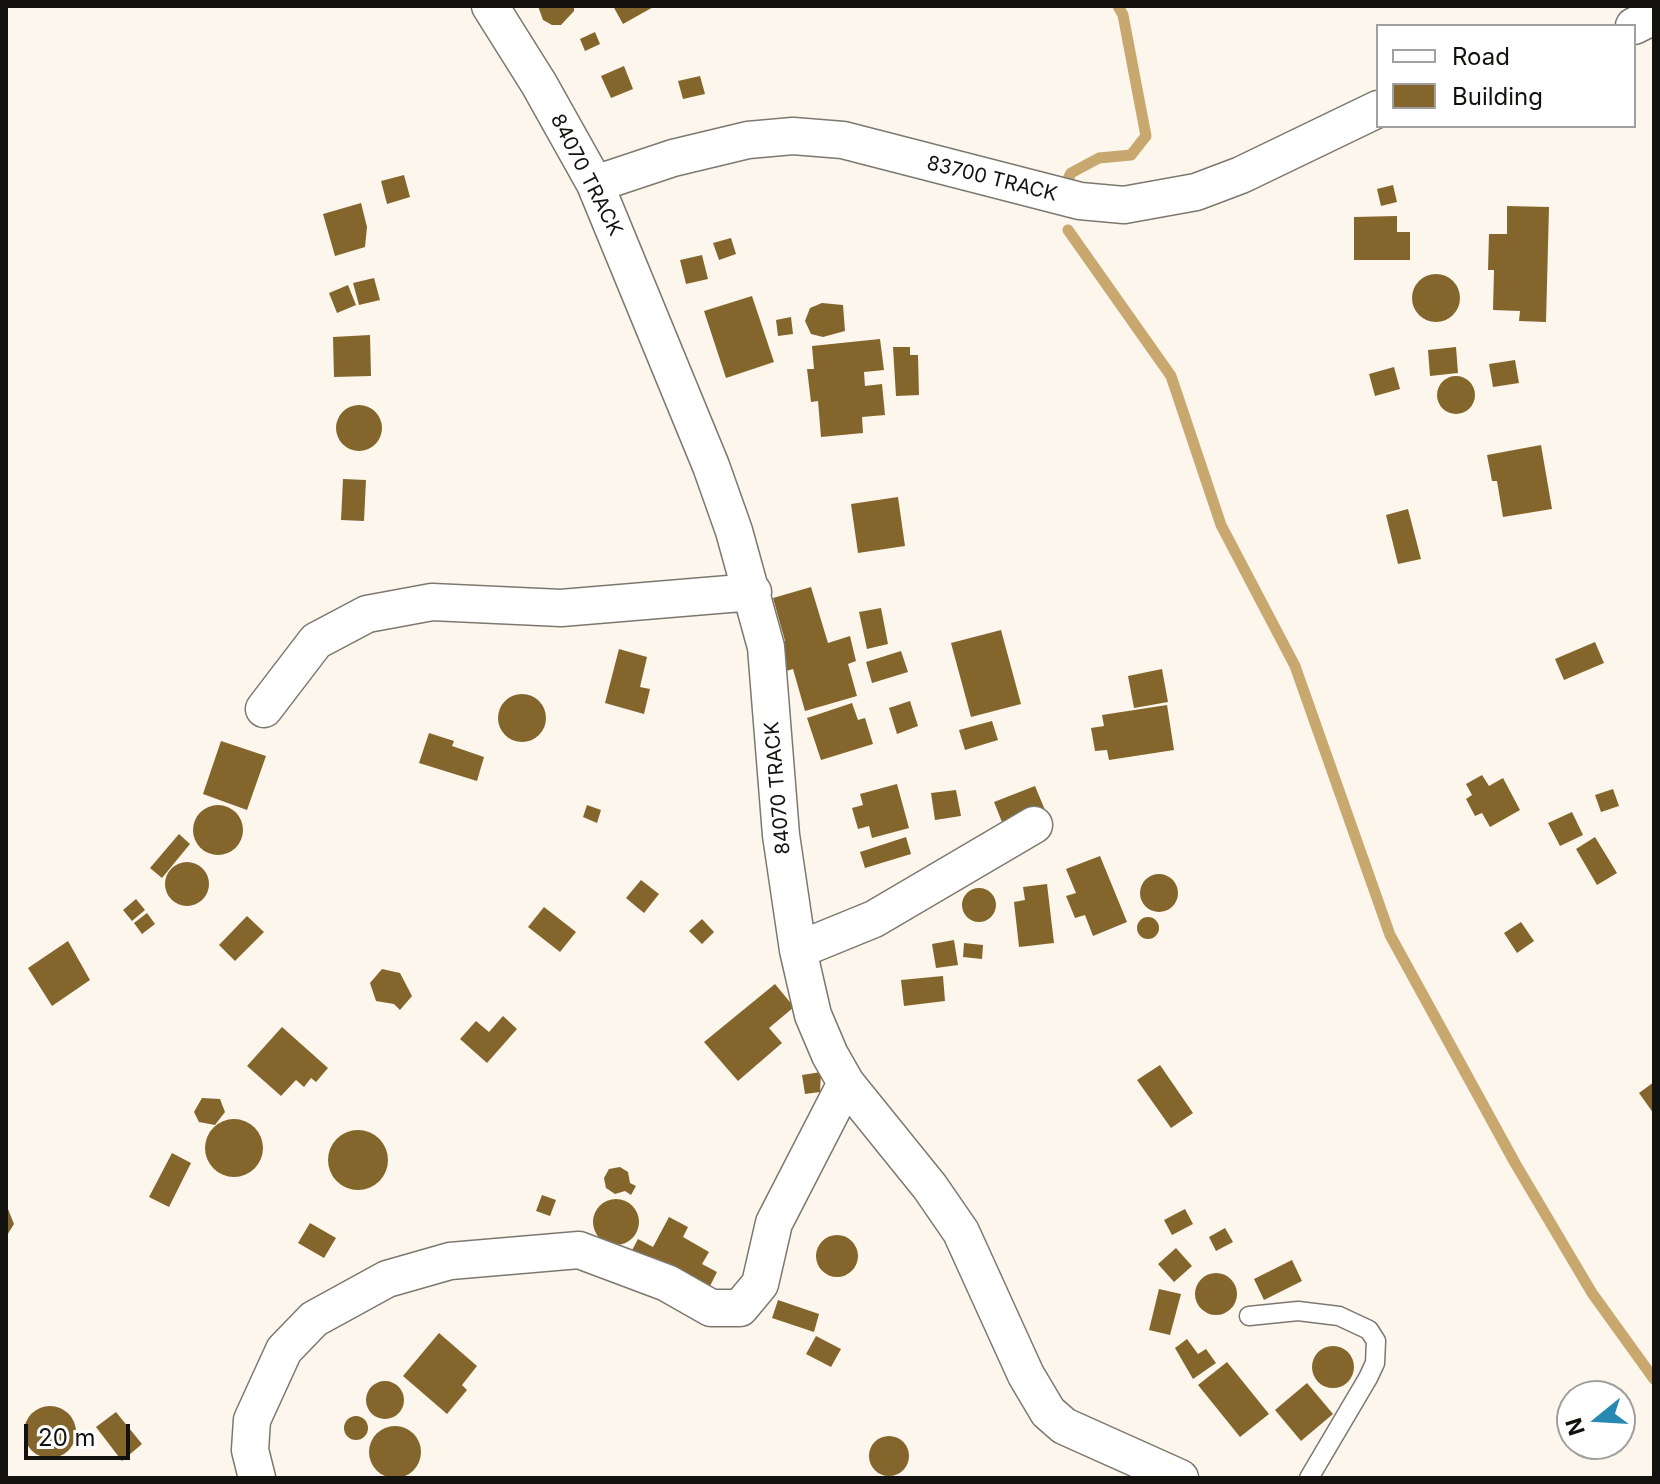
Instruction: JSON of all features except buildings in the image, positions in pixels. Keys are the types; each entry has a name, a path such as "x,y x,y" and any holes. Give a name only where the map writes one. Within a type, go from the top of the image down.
{"street":[{"name":"84070 TRACK","path":"490,6 539,84 595,184 711,466 753,592 766,647 781,835 798,950 813,1015 846,1083 930,1187 961,1232 1026,1375 1048,1412 1064,1426 1180,1478"},
{"path":"1636,25 1654,16"},
{"name":"83700 TRACK","path":"595,184 673,158 748,140 793,136 843,140 1080,201 1124,205 1196,192 1241,175 1376,110"},
{"path":"264,709 316,641 367,614 432,602 561,608 753,592"},
{"path":"798,950 874,919 1034,825"},
{"path":"257,1478 250,1450 252,1420 284,1350 314,1319 387,1279 450,1261 579,1250 667,1283 711,1308 740,1308 760,1284 774,1223 846,1083"}],"lane":[{"path":"1249,1316 1298,1311 1339,1316 1369,1330 1376,1341 1375,1363 1368,1378 1309,1478"}],"waterway":[{"path":"1066,183 1071,173 1099,158 1131,155 1146,136 1123,15 1118,6"},
{"path":"1068,230 1171,376 1221,525 1295,666 1390,935 1515,1163 1592,1293 1654,1379"}]}
